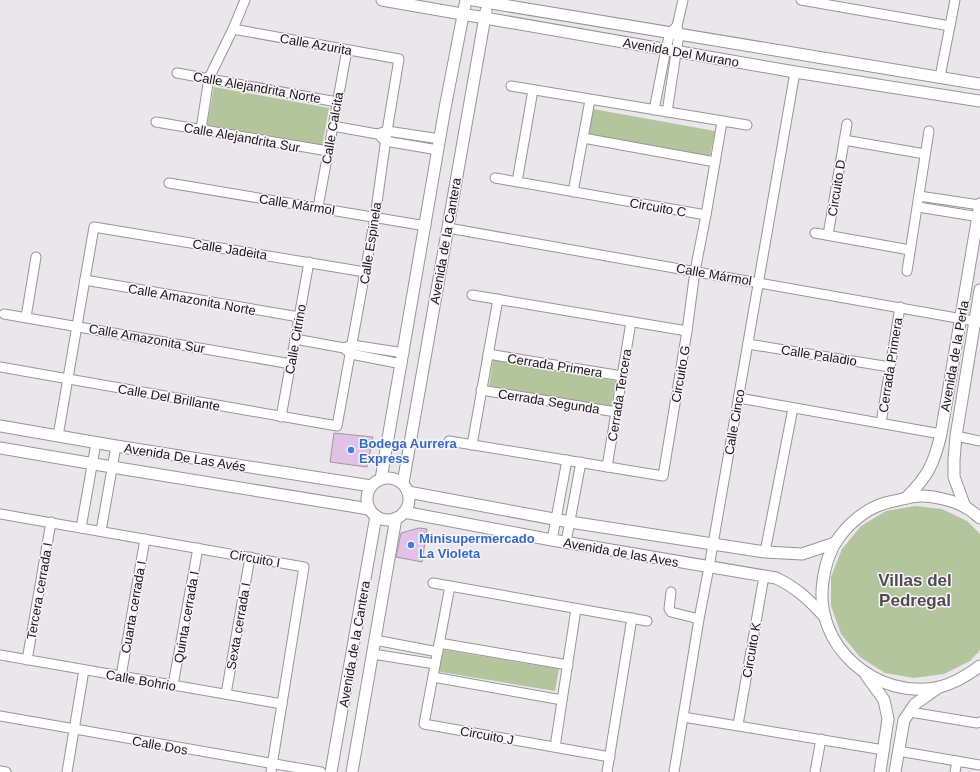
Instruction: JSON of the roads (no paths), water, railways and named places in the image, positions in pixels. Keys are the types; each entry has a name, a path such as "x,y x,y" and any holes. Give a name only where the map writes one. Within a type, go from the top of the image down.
{"street":[{"path":"201,129 209,78 234,29 245,0"},
{"name":"Avenida Del Murano","path":"382,0 795,72 980,101"},
{"name":"Avenida de la Cantera","path":"381,479 403,359 439,144 466,0"},
{"name":"Avenida Del Murano","path":"473,0 488,1 676,31 980,84"},
{"path":"667,112 677,51 676,31 683,0"},
{"path":"801,0 950,26"},
{"path":"940,77 955,0"},
{"name":"Avenida de la Cantera","path":"406,487 448,228 488,1"},
{"name":"Calle Azurita","path":"234,29 399,59"},
{"path":"654,110 666,49 676,31"},
{"name":"Calle Calcita","path":"318,207 347,50"},
{"name":"Calle Espinela","path":"337,426 351,354 348,346 365,272 399,59"},
{"name":"Calle Cinco","path":"674,772 699,619 795,72"},
{"name":"Calle Alejandrita Norte","path":"177,73 337,102"},
{"path":"510,86 747,126"},
{"path":"517,182 533,90"},
{"path":"573,192 590,100"},
{"name":"Calle Alejandrita Sur","path":"156,122 328,151"},
{"path":"687,332 695,271 716,162 722,122"},
{"name":"Circuito D","path":"828,235 847,124"},
{"path":"333,126 377,134 387,131 439,144"},
{"path":"907,271 929,131"},
{"path":"377,134 385,141 439,144"},
{"path":"583,138 716,162"},
{"path":"844,140 925,154"},
{"name":"Circuito C","path":"495,178 706,216"},
{"name":"Calle Mármol","path":"169,183 426,226"},
{"path":"920,196 980,204"},
{"name":"Avenida de la Perla","path":"906,498 919,486 927,474 936,457 942,434 980,204"},
{"path":"918,207 979,217"},
{"name":"Calle Jadeita","path":"85,280 94,227 365,272"},
{"name":"Calle Mármol","path":"448,228 977,321"},
{"name":"Circuito D","path":"815,233 910,250"},
{"path":"26,317 36,257"},
{"name":"Calle Citrino","path":"281,417 309,262"},
{"path":"58,436 85,280"},
{"name":"Calle Amazonita Norte","path":"85,280 299,317"},
{"name":"Avenida de la Perla","path":"965,506 954,477 954,460 956,436 977,321 980,290"},
{"name":"Circuito G","path":"449,441 663,476 687,332 472,295"},
{"path":"472,445 498,299"},
{"name":"Cerrada Primera","path":"881,423 900,307"},
{"name":"Calle Amazonita Sur","path":"4,314 291,364"},
{"name":"Cerrada Tercera","path":"607,467 631,322"},
{"path":"295,339 348,346 403,359"},
{"name":"Calle Paladio","path":"748,344 890,367"},
{"path":"351,354 403,359"},
{"name":"Cerrada Primera","path":"488,354 622,376"},
{"name":"Calle Del Brillante","path":"0,367 337,426"},
{"name":"Cerrada Segunda","path":"481,390 616,412"},
{"path":"738,398 942,434"},
{"path":"765,552 793,408"},
{"name":"Avenida De Las Avés","path":"0,426 96,443 371,486"},
{"path":"956,436 980,441"},
{"path":"81,528 96,443"},
{"path":"101,531 116,446"},
{"name":"Avenida De Las Avés","path":"0,448 373,513"},
{"path":"552,540 567,460"},
{"path":"566,542 580,462"},
{"path":"381,479 396,479 406,487 409,499 408,506 400,515 383,519 373,513 367,497 371,486 376,482 381,479"},
{"name":"Avenida de las Aves","path":"406,487 556,520 765,552 802,554 835,543"},
{"path":"940,687 914,689 888,684 864,672 847,658 833,639 825,617 821,592 825,566 835,543 848,526 863,513 881,503 922,496 942,499 965,506 980,518"},
{"name":"Avenida de la Cantera","path":"331,772 373,513"},
{"name":"Circuito I","path":"0,514 304,567 272,768"},
{"name":"Avenida de la Cantera","path":"352,772 375,640 400,515"},
{"name":"Avenida de las Aves","path":"400,515 776,578 792,586 811,602 825,617"},
{"name":"Tercera cerrada I","path":"27,660 51,522"},
{"name":"Cuarta cerrada I","path":"121,676 145,539"},
{"name":"Quinta cerrada I","path":"173,685 198,548"},
{"name":"Sexta cerrada I","path":"226,694 250,557"},
{"name":"Circuito K","path":"738,725 764,576"},
{"path":"433,583 647,621"},
{"name":"Circuito J","path":"450,586 424,724 610,757"},
{"path":"670,592 669,609 671,612 699,619"},
{"path":"555,747 576,609"},
{"path":"607,772 632,618"},
{"path":"375,640 568,665"},
{"path":"373,654 435,664"},
{"name":"Calle Bohrio","path":"0,655 282,704"},
{"path":"895,772 904,720 915,704 940,687 966,677 980,666"},
{"path":"67,772 84,670"},
{"path":"864,672 884,700 888,719 880,772"},
{"path":"433,677 562,700"},
{"path":"910,712 980,722"},
{"name":"Calle Dos","path":"0,716 272,768 321,772"},
{"path":"683,717 884,750"},
{"path":"815,772 821,739"},
{"path":"898,751 980,765"},
{"path":"956,772 957,761"},
{"path":"0,771 6,772"}],"place":[{"name":"Bodega Aurrera Express","path":"351,450"},
{"name":"Minisupermercado La Violeta","path":"411,545"}],"district":[{"name":"Villas del Pedregal","path":"915,590"}]}
